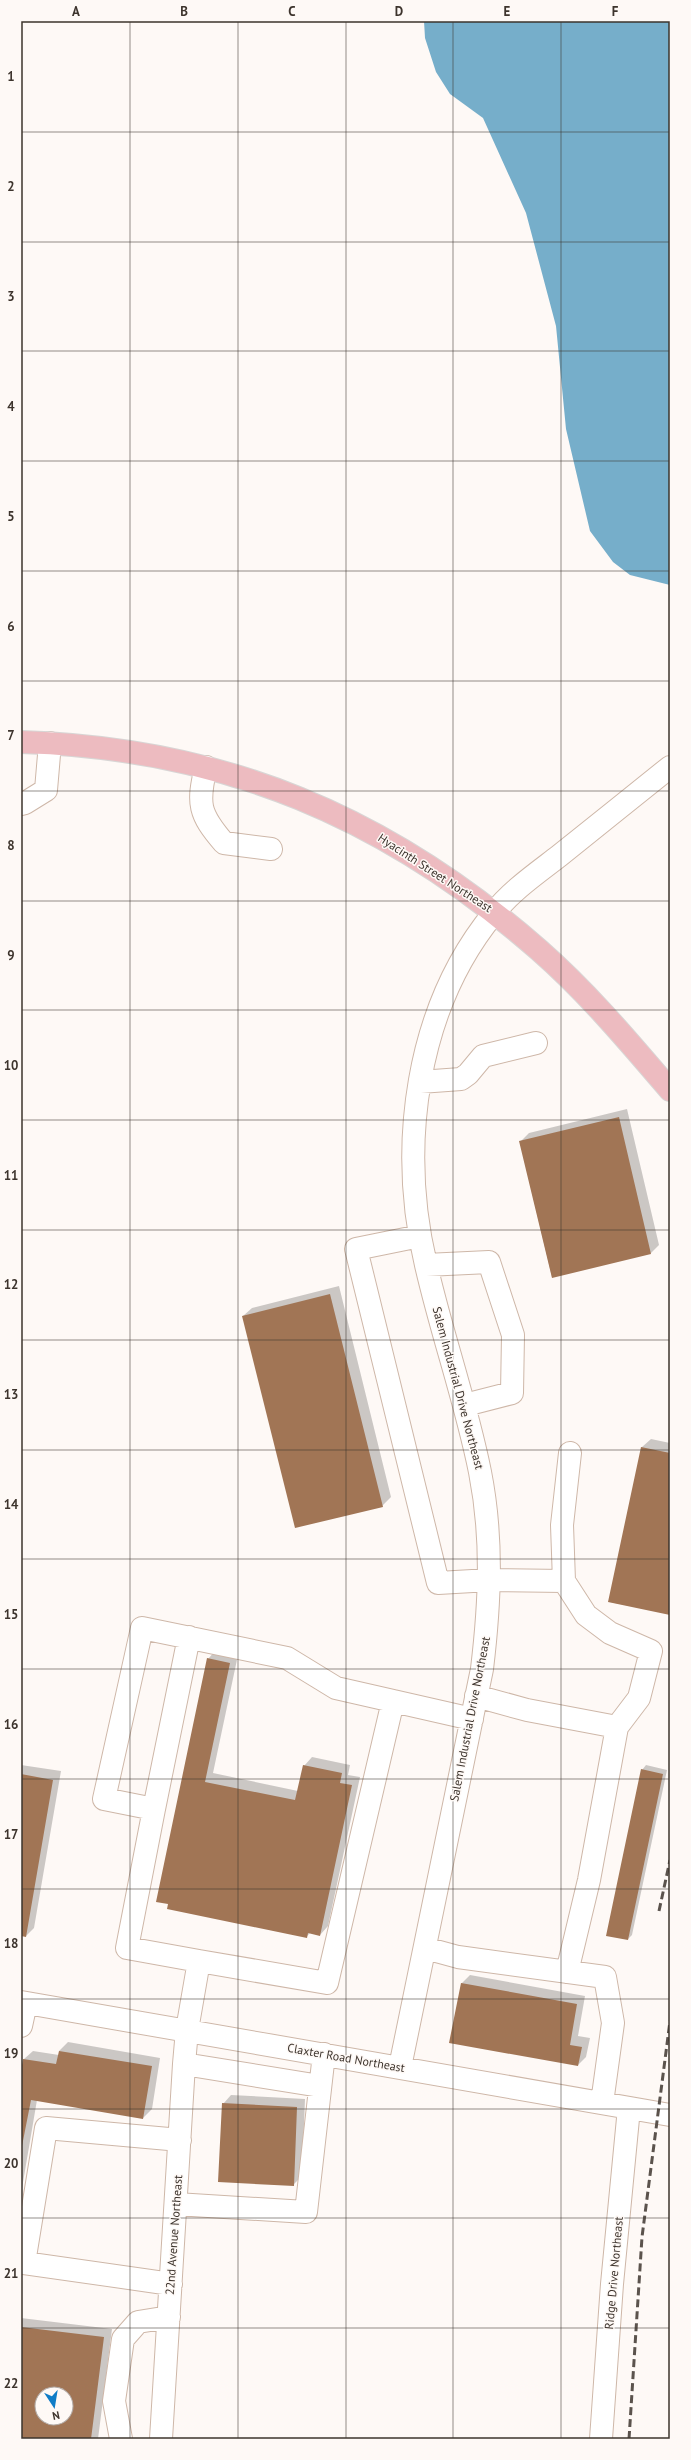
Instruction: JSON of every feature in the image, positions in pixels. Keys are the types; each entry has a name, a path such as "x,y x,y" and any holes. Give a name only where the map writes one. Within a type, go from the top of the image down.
{"main road":[{"name":"Hyacinth Street Northeast","path":"21,742 50,743 145,753 206,767 264,784 355,822 397,845 494,912 541,951 579,990 670,1090"}],"street":[{"path":"21,804 46,790 50,743"},
{"path":"206,767 199,794 207,823 224,842 271,849"},
{"name":"Salem Industrial Drive Northeast","path":"400,2067 472,1719 490,1609 487,1518 481,1474 465,1405 426,1265 420,1236 413,1182 413,1138 420,1082 429,1040 439,1010 471,946 494,912 540,871 670,767"},
{"path":"420,1082 461,1079 468,1074 483,1056 536,1043"},
{"path":"420,1236 356,1249 438,1583 490,1580 564,1581"},
{"path":"426,1265 489,1262 513,1335 512,1393 465,1405"},
{"path":"567,1972 589,1880 617,1727 640,1698 651,1651 610,1633 586,1615 564,1581 562,1525 570,1453"},
{"path":"154,1809 104,1799 142,1628 287,1658 336,1688 472,1719"},
{"path":"188,1638 127,1948 327,1983 393,1701"},
{"path":"476,1696 527,1710 617,1727"},
{"path":"425,1948 458,1957 605,1977 613,2023 602,2103"},
{"name":"22nd Avenue Northeast","path":"161,2439 184,2064 187,2030 199,1961"},
{"path":"21,2026 23,2003"},
{"name":"Claxter Road Northeast","path":"23,2003 187,2030 670,2115"},
{"path":"176,2204 306,2212 324,2054"},
{"path":"184,2064 320,2086"},
{"name":"Ridge Drive Northeast","path":"601,2439 612,2284 629,2108"},
{"path":"171,2284 24,2263 46,2128 180,2140"},
{"path":"121,2439 114,2401 123,2339 138,2322 169,2317"}],"water":[{"path":"424,21 670,21 670,585 630,575 613,562 590,531 566,429 556,326 526,213 483,118 450,94 436,72 425,38"}],"building":[{"path":"619,1117 651,1254 552,1278 519,1141"},
{"path":"330,1294 383,1507 295,1528 242,1316"},
{"path":"641,1447 670,1453 670,1615 608,1602"},
{"path":"207,1658 230,1663 205,1782 295,1800 303,1765 342,1773 340,1783 352,1785 320,1936 308,1933 307,1938 167,1909 168,1904 156,1902"},
{"path":"641,1769 663,1774 628,1940 606,1936"},
{"path":"21,1774 53,1780 26,1937 21,1936"},
{"path":"461,1983 577,2004 570,2045 582,2047 578,2066 449,2043"},
{"path":"59,2051 152,2066 143,2119 31,2100 21,2151 21,2071 23,2059 56,2064"},
{"path":"222,2103 297,2107 294,2186 218,2182"},
{"path":"21,2327 104,2337 91,2439 21,2439"}],"railway":[{"path":"659,1911 670,1860"},
{"path":"629,2439 642,2237 670,2021"}]}
